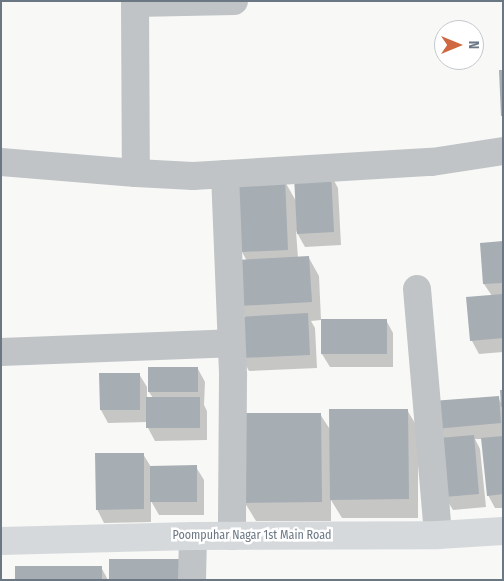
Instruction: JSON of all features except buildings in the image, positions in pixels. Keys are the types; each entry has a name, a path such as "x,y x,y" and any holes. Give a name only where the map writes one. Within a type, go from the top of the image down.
{"main road":[{"name":"Poompuhar Nagar 1st Main Road","path":"1,541 193,536 438,535 503,531"}],"street":[{"path":"136,173 135,2 234,1"},
{"path":"1,162 194,176 432,162 503,151"},
{"path":"226,174 233,376 232,536"},
{"path":"417,289 438,535"},
{"path":"1,352 231,343"},
{"path":"192,580 193,536"}]}
